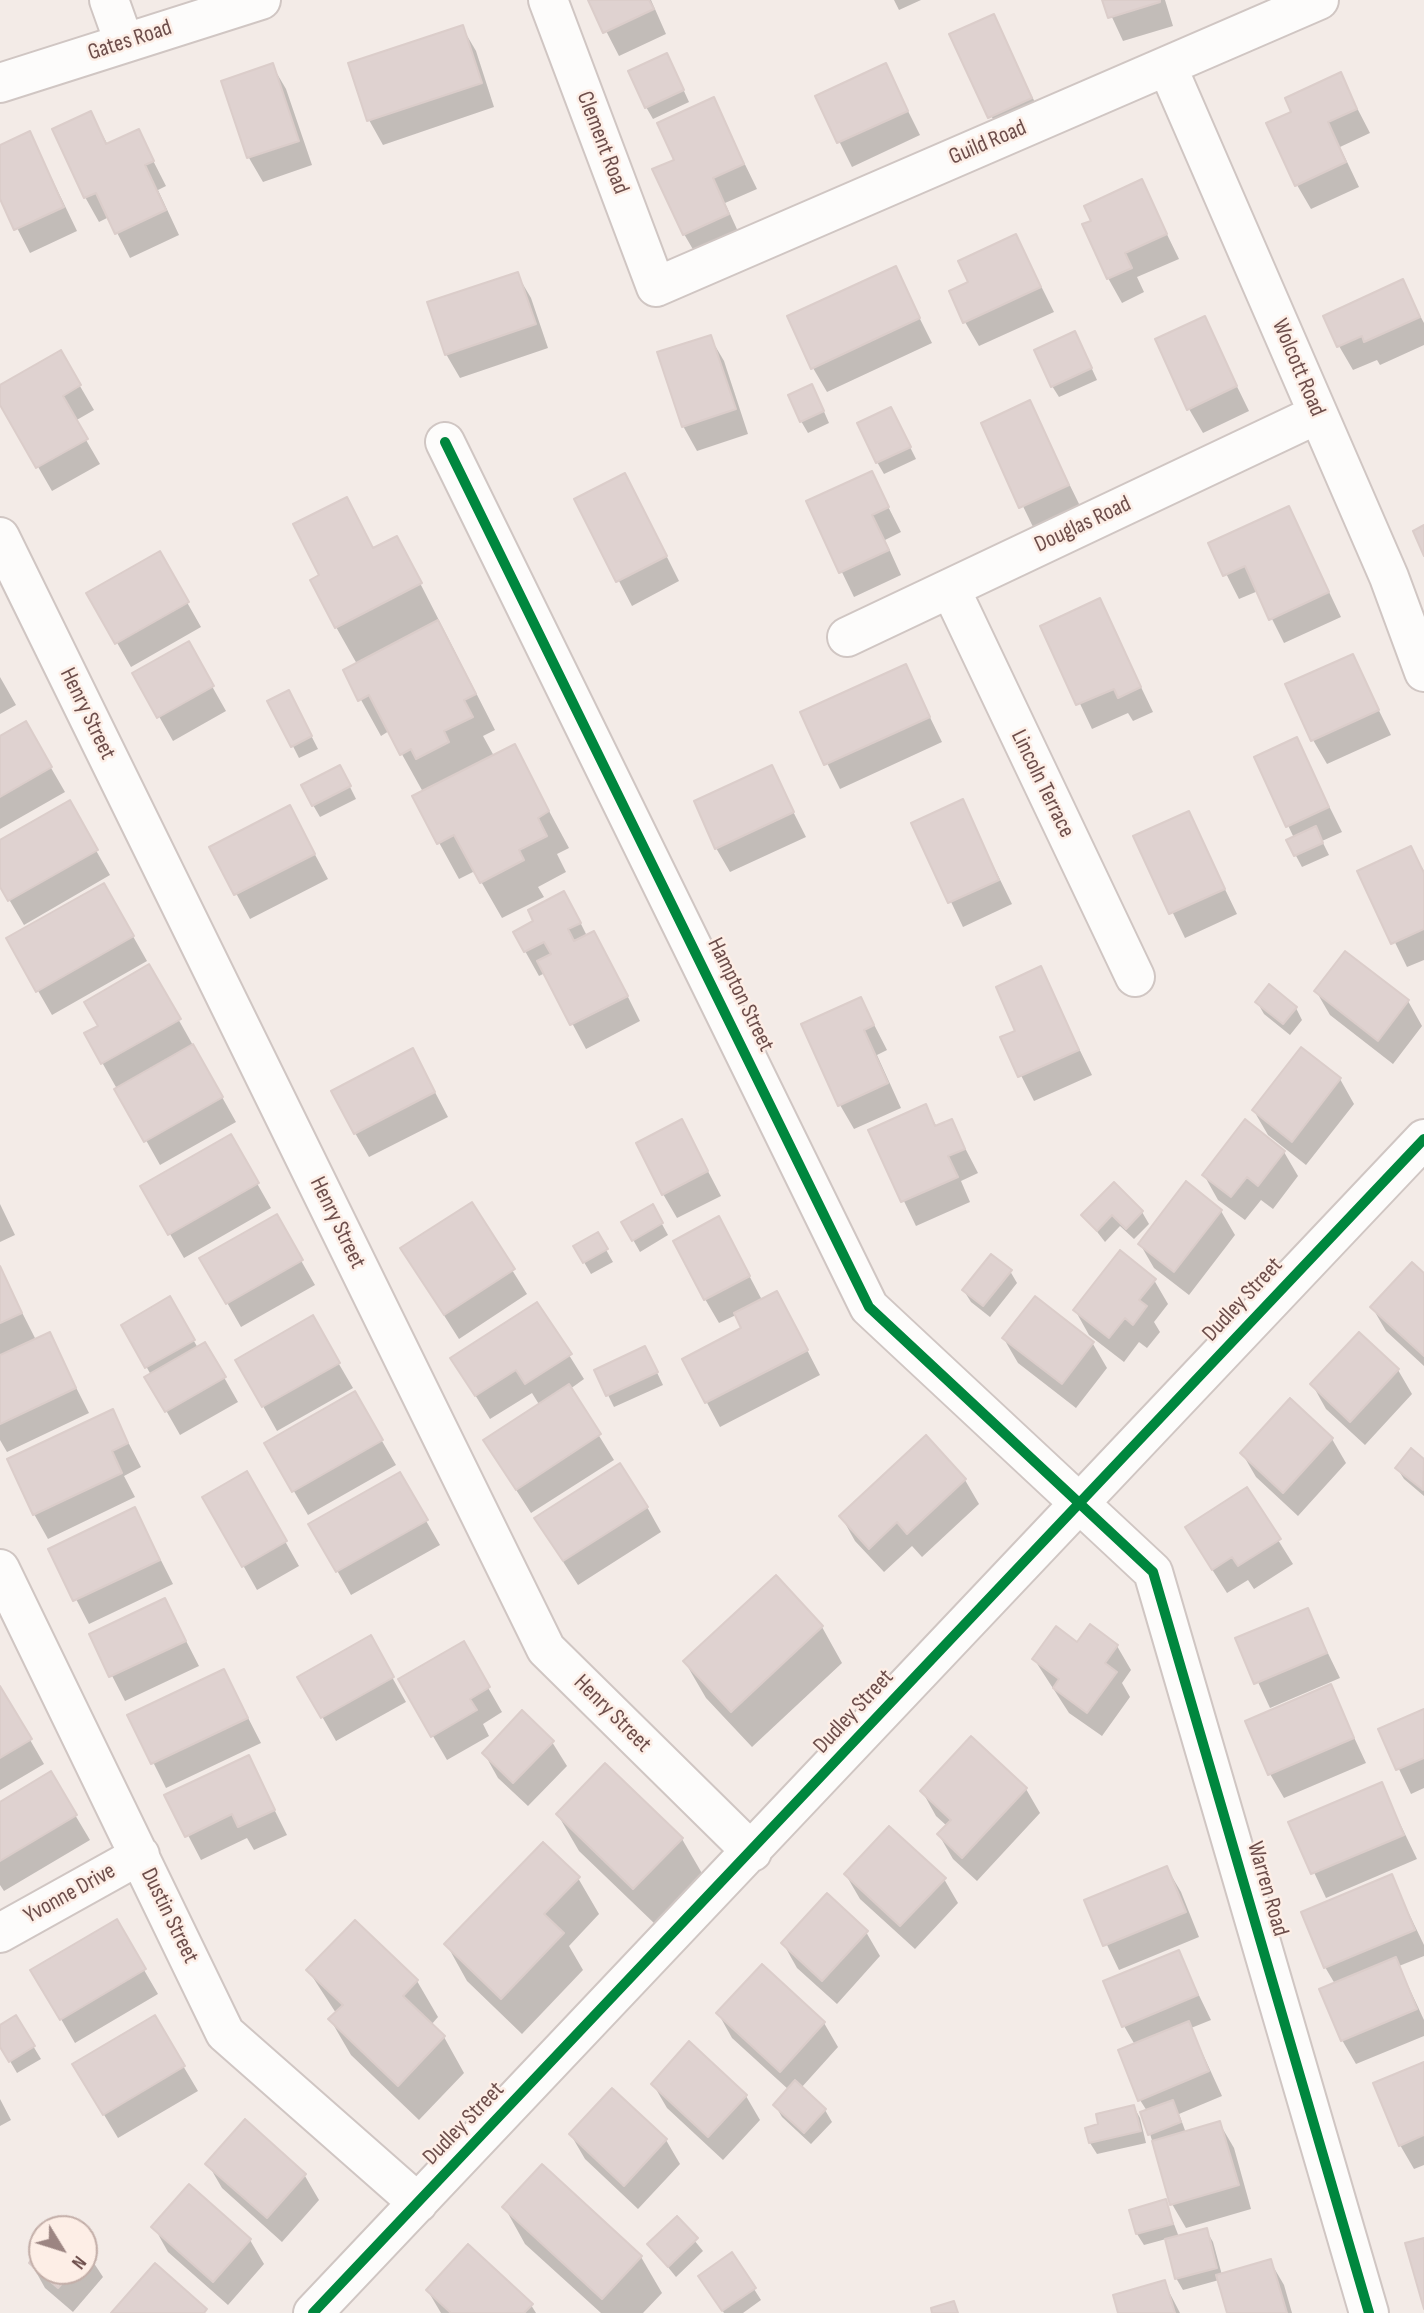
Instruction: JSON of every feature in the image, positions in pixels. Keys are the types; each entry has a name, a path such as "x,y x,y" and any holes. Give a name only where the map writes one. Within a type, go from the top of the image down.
{"street":[{"path":"109,0 124,42"},
{"name":"Gates Road","path":"0,83 261,0"},
{"name":"Clement Road","path":"548,0 656,287"},
{"name":"Guild Road","path":"656,287 1319,0"},
{"name":"Wolcott Road","path":"1167,66 1388,577 1424,673"},
{"name":"Douglas Road","path":"847,637 1318,414"},
{"name":"Hampton Street","path":"445,442 869,1307 1079,1506"},
{"name":"Henry Street","path":"0,537 546,1650 752,1852"},
{"name":"Lincoln Terrace","path":"951,590 1135,977"},
{"name":"Dudley Street","path":"313,2313 1424,1139"},
{"name":"Warren Road","path":"1079,1506 1153,1572 1369,2313"},
{"name":"Dustin Street","path":"0,1569 225,2033 418,2203"},
{"name":"Yvonne Drive","path":"0,1933 140,1856"}],"building":[{"path":"588,0 649,0 654,9 603,33"},
{"path":"1102,0 1160,0 1160,2 1108,18"},
{"path":"994,14 1032,98 988,118 949,34"},
{"path":"463,25 482,83 367,121 348,63"},
{"path":"667,53 684,90 645,108 628,71"},
{"path":"273,63 299,141 247,158 221,81"},
{"path":"886,63 908,111 837,143 815,96"},
{"path":"1341,72 1357,109 1328,122 1346,162 1295,186 1266,123 1291,112 1285,98"},
{"path":"714,97 744,164 713,178 729,214 683,235 652,169 674,160 657,123"},
{"path":"91,111 106,144 139,129 154,161 145,165 166,210 115,234 96,193 84,198 52,129"},
{"path":"30,131 64,207 14,230 0,199 0,145"},
{"path":"1142,179 1167,234 1125,253 1132,268 1107,279 1082,224 1091,221 1084,206"},
{"path":"1016,234 1041,287 963,323 949,291 968,282 958,261"},
{"path":"896,266 920,318 811,369 787,316"},
{"path":"518,272 536,324 445,355 427,302"},
{"path":"1403,279 1420,317 1364,342 1362,336 1337,347 1323,316"},
{"path":"1205,316 1237,386 1187,410 1155,339"},
{"path":"1075,331 1092,368 1051,387 1034,350"},
{"path":"711,335 736,409 682,427 657,352"},
{"path":"61,350 81,385 63,396 88,439 36,468 0,405 0,385"},
{"path":"812,384 824,411 800,422 788,395"},
{"path":"1030,400 1069,485 1019,508 981,423"},
{"path":"891,407 911,447 876,463 857,423"},
{"path":"872,471 889,507 872,515 889,550 839,573 806,501"},
{"path":"625,473 667,556 616,582 574,499"},
{"path":"347,497 373,548 397,536 422,583 335,628 310,580 319,575 293,524"},
{"path":"1289,506 1329,592 1269,620 1245,566 1223,576 1208,543"},
{"path":"1424,525 1424,556 1413,531"},
{"path":"160,551 189,602 115,644 86,593"},
{"path":"1100,598 1141,687 1118,698 1114,689 1076,705 1040,626"},
{"path":"438,620 476,694 464,700 473,717 444,731 449,742 416,759 411,749 400,755 369,695 358,701 343,670"},
{"path":"189,641 214,686 157,718 132,673"},
{"path":"1353,654 1379,710 1311,741 1285,684"},
{"path":"906,664 930,717 824,765 800,712"},
{"path":"289,690 312,736 291,747 267,701"},
{"path":"26,721 52,767 0,797 0,736"},
{"path":"1297,737 1329,807 1286,827 1254,757"},
{"path":"515,744 549,811 538,818 547,836 519,850 524,860 480,883 454,835 437,844 412,796"},
{"path":"340,765 351,786 312,806 301,785"},
{"path":"772,765 794,812 715,849 694,801"},
{"path":"963,799 999,880 948,903 911,823"},
{"path":"70,800 98,850 8,901 0,887 0,840"},
{"path":"290,805 315,854 234,895 209,847"},
{"path":"1189,811 1225,889 1169,914 1133,836"},
{"path":"1316,826 1323,843 1294,856 1286,840"},
{"path":"1411,846 1424,873 1424,929 1391,944 1357,871"},
{"path":"104,883 134,936 36,992 6,938"},
{"path":"564,891 581,923 568,929 574,941 594,931 628,996 570,1025 537,961 551,954 544,942 524,952 513,932 533,921 528,910"},
{"path":"1345,951 1409,1000 1378,1041 1314,991"},
{"path":"149,964 181,1019 101,1064 84,1033 98,1026 84,1002"},
{"path":"1041,966 1079,1050 1018,1077 1000,1037 1015,1031 996,987"},
{"path":"1269,984 1297,1007 1283,1024 1255,1002"},
{"path":"861,997 874,1025 864,1030 888,1083 838,1106 801,1024"},
{"path":"193,1044 223,1097 144,1142 114,1089"},
{"path":"1301,1047 1341,1078 1292,1142 1252,1110"},
{"path":"413,1048 435,1092 354,1134 331,1091"},
{"path":"926,1104 935,1126 952,1119 965,1149 948,1156 958,1177 901,1202 868,1130"},
{"path":"682,1119 708,1171 662,1195 636,1143"},
{"path":"1245,1119 1285,1151 1258,1186 1247,1177 1231,1197 1202,1175"},
{"path":"231,1134 259,1183 168,1235 140,1186"},
{"path":"1186,1181 1222,1210 1174,1272 1138,1244"},
{"path":"1114,1182 1143,1211 1126,1229 1112,1215 1097,1231 1081,1215"},
{"path":"472,1202 515,1269 444,1315 400,1248"},
{"path":"653,1204 663,1223 632,1241 621,1222"},
{"path":"277,1214 303,1260 226,1304 199,1258"},
{"path":"719,1216 750,1276 704,1300 673,1241"},
{"path":"598,1232 608,1249 583,1263 573,1246"},
{"path":"1120,1250 1156,1279 1139,1300 1147,1306 1133,1325 1125,1318 1109,1338 1073,1310"},
{"path":"991,1254 1012,1270 983,1306 962,1290"},
{"path":"1412,1262 1424,1273 1424,1356 1370,1307"},
{"path":"0,1266 22,1313 0,1323"},
{"path":"777,1291 808,1350 705,1403 682,1359 741,1328 734,1313"},
{"path":"170,1296 195,1340 145,1368 121,1325"},
{"path":"1035,1296 1094,1342 1062,1384 1002,1338"},
{"path":"537,1302 572,1354 525,1384 516,1370 475,1396 450,1358"},
{"path":"313,1315 340,1363 262,1407 235,1360"},
{"path":"50,1332 76,1388 0,1424 0,1355"},
{"path":"1359,1332 1399,1369 1350,1422 1310,1384"},
{"path":"205,1342 226,1377 165,1412 144,1377"},
{"path":"645,1346 658,1372 606,1396 594,1370"},
{"path":"569,1384 601,1434 516,1490 483,1440"},
{"path":"355,1391 383,1440 292,1492 264,1443"},
{"path":"1290,1398 1333,1438 1283,1493 1240,1453"},
{"path":"113,1409 128,1443 112,1451 122,1473 33,1515 7,1459"},
{"path":"926,1435 966,1479 907,1534 897,1522 869,1549 839,1516"},
{"path":"1411,1448 1424,1459 1423,1490 1395,1468"},
{"path":"620,1463 648,1507 563,1561 534,1518"},
{"path":"247,1471 287,1541 242,1567 202,1497"},
{"path":"400,1472 428,1520 336,1572 308,1524"},
{"path":"1247,1487 1281,1539 1238,1566 1232,1557 1212,1570 1185,1527"},
{"path":"135,1507 160,1560 73,1601 48,1549"},
{"path":"776,1575 823,1626 731,1712 683,1661"},
{"path":"165,1598 186,1641 109,1677 89,1634"},
{"path":"1308,1608 1327,1653 1254,1684 1235,1638"},
{"path":"1090,1624 1118,1645 1105,1663 1117,1672 1087,1713 1053,1688 1059,1679 1032,1659 1056,1626 1077,1642"},
{"path":"371,1635 394,1677 321,1718 297,1677"},
{"path":"464,1641 490,1687 470,1699 477,1710 431,1737 398,1679"},
{"path":"224,1669 248,1718 151,1764 127,1715"},
{"path":"1331,1684 1354,1738 1268,1775 1245,1721"},
{"path":"0,1686 32,1739 0,1758"},
{"path":"1424,1709 1424,1758 1396,1770 1378,1729"},
{"path":"522,1710 554,1741 513,1783 482,1753"},
{"path":"971,1736 1027,1788 962,1858 937,1834 951,1820 920,1791"},
{"path":"249,1755 275,1810 238,1827 232,1814 185,1837 164,1795"},
{"path":"605,1763 683,1838 633,1889 556,1814"},
{"path":"51,1771 77,1815 0,1861 0,1802"},
{"path":"1382,1782 1404,1835 1311,1874 1288,1822"},
{"path":"889,1826 946,1878 900,1926 844,1874"},
{"path":"543,1842 580,1877 544,1914 564,1933 501,1999 444,1944"},
{"path":"1167,1866 1186,1912 1103,1946 1084,1900"},
{"path":"1392,1874 1415,1930 1324,1968 1301,1912"},
{"path":"827,1893 868,1931 822,1981 781,1943"},
{"path":"117,1919 146,1969 60,2020 30,1970"},
{"path":"355,1920 418,1980 403,1996 445,2036 398,2086 328,2019 343,2005 306,1970"},
{"path":"1179,1950 1198,1995 1122,2027 1103,1981"},
{"path":"1396,1957 1417,2009 1341,2041 1319,1989"},
{"path":"762,1964 825,2022 780,2072 716,2013"},
{"path":"16,2015 35,2046 9,2062 0,2047 0,2025"},
{"path":"155,2015 185,2066 103,2115 72,2064"},
{"path":"1189,2021 1209,2071 1138,2101 1118,2050"},
{"path":"689,2041 747,2095 708,2137 651,2084"},
{"path":"1424,2062 1424,2135 1399,2146 1373,2083"},
{"path":"795,2080 826,2109 804,2133 773,2105"},
{"path":"612,2088 667,2139 624,2186 569,2134"},
{"path":"1173,2100 1181,2122 1148,2135 1140,2112"},
{"path":"1134,2105 1141,2131 1089,2143 1085,2128 1098,2124 1096,2114"},
{"path":"245,2119 306,2174 267,2218 205,2164"},
{"path":"1220,2121 1239,2185 1170,2205 1152,2141"},
{"path":"542,2164 642,2256 602,2299 502,2207"},
{"path":"189,2184 251,2239 213,2282 151,2227"},
{"path":"1166,2199 1173,2224 1136,2234 1129,2210"},
{"path":"677,2216 698,2238 668,2267 647,2244"},
{"path":"1207,2228 1217,2268 1175,2279 1165,2239"},
{"path":"1424,2238 1424,2309 1405,2243"},
{"path":"468,2244 533,2304 524,2313 451,2313 426,2290"},
{"path":"732,2252 756,2288 722,2311 698,2276"},
{"path":"1271,2259 1287,2313 1227,2313 1216,2275"},
{"path":"155,2263 207,2309 204,2313 111,2313"},
{"path":"1165,2280 1175,2313 1118,2313 1113,2295"},
{"path":"954,2301 958,2313 932,2313 931,2308"}],"cycle path":[{"path":"445,442 869,1307 1153,1572 1369,2313"},
{"path":"313,2313 1424,1139"}]}
